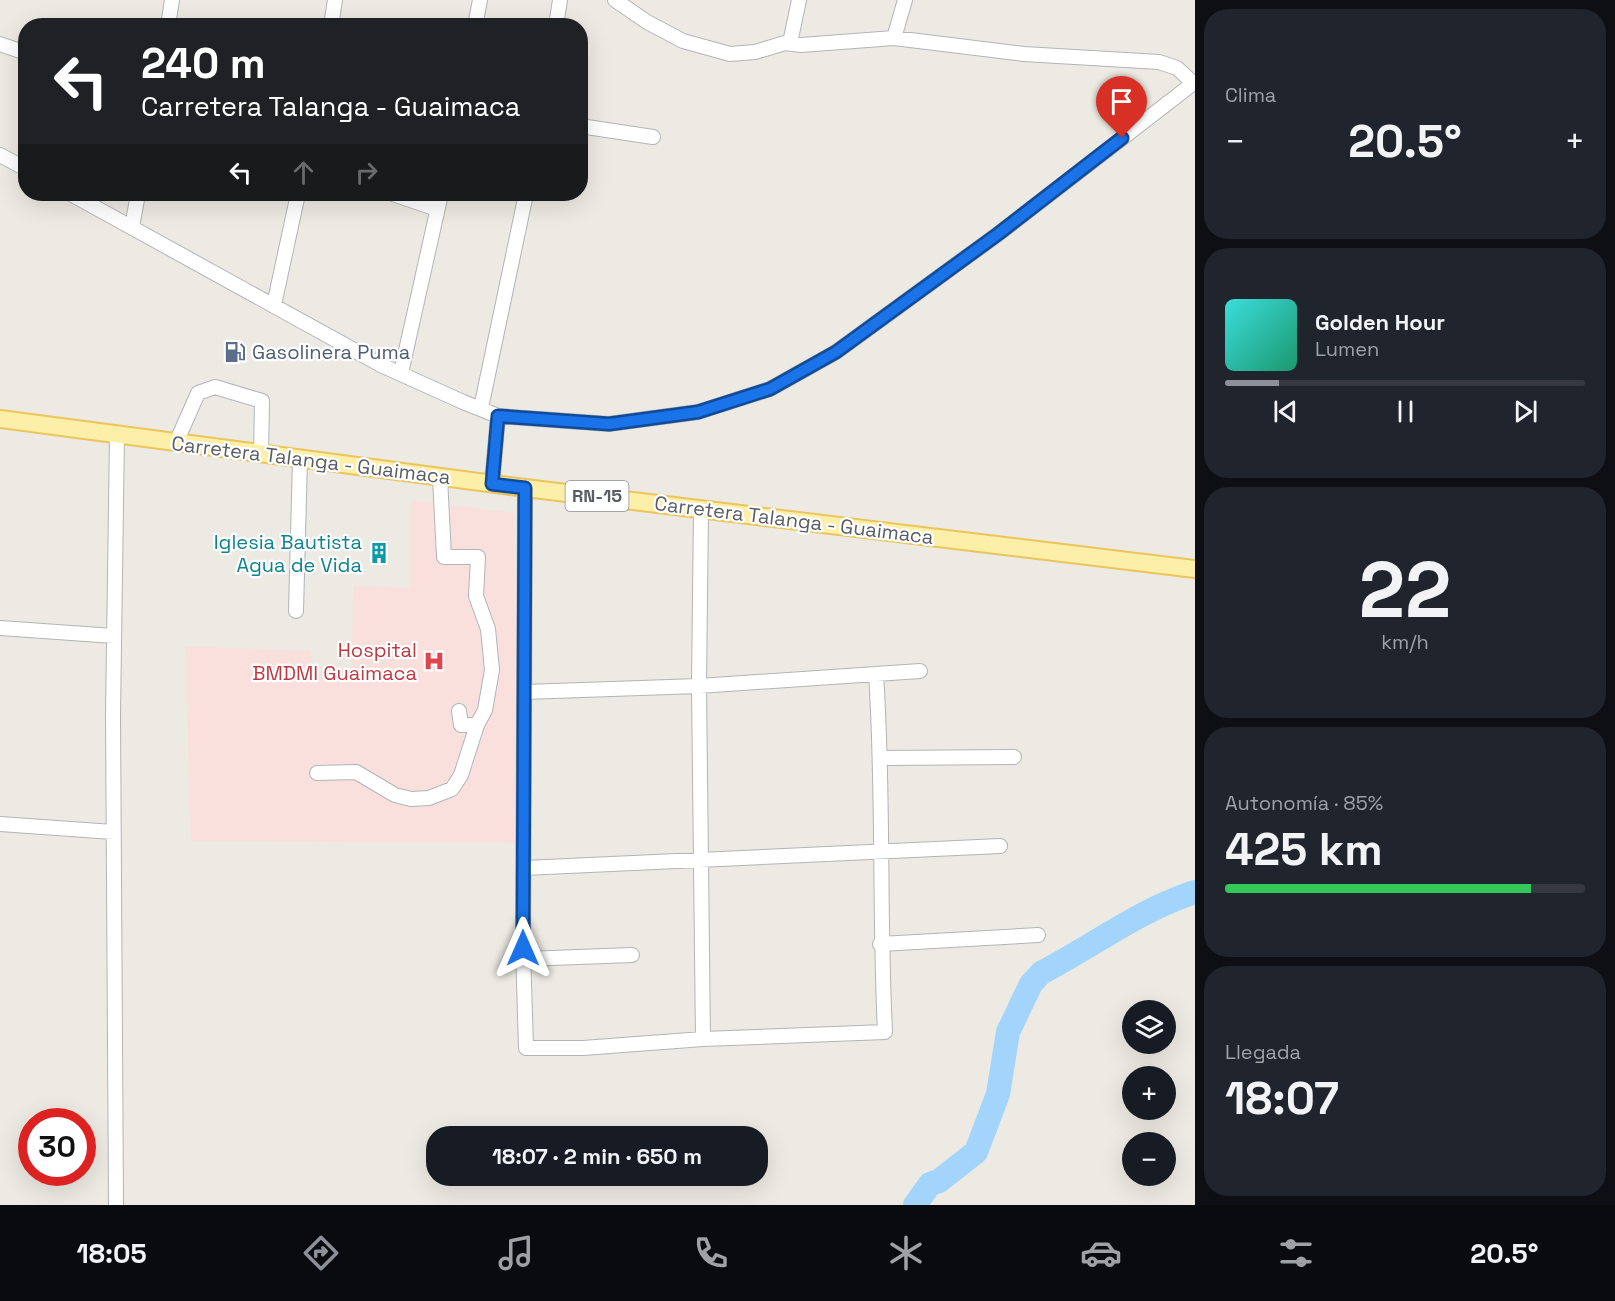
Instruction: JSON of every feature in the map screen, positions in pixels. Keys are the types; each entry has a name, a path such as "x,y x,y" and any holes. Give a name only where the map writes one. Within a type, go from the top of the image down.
{"main road":[{"name":"Carretera Talanga - Guaimaca","path":"0,419 492,484 1195,569"}],"street":[{"path":"169,18 172,0"},
{"path":"333,18 336,0"},
{"path":"477,18 480,0"},
{"path":"557,18 560,0"},
{"path":"84,201 381,364 498,416 609,424 698,412 770,389 836,352 998,234 1194,82 1177,68 1159,62 1023,54 894,38 801,45 790,43 730,54 683,41 647,22 615,0"},
{"path":"790,43 800,0"},
{"path":"894,38 905,0"},
{"path":"0,44 18,50"},
{"path":"588,127 653,137"},
{"path":"0,154 18,164"},
{"path":"132,227 137,201"},
{"path":"274,306 296,201"},
{"path":"412,201 437,210"},
{"path":"401,372 439,201"},
{"path":"481,408 525,201"},
{"path":"176,443 198,393 215,387 262,401 261,454"},
{"path":"492,484 498,416"},
{"path":"116,1205 113,832 117,435"},
{"path":"296,611 300,459"},
{"path":"317,773 356,772 395,795 411,799 429,798 452,789 461,775 477,725 485,710 492,670 488,628 476,596 478,557 444,557 440,477"},
{"path":"525,488 524,959 526,1048 583,1048 703,1039 885,1032 880,944 882,759 876,674"},
{"path":"701,508 699,687 703,1039"},
{"path":"0,628 114,636"},
{"path":"524,692 699,687 920,671"},
{"path":"459,711 460,725 477,725"},
{"path":"882,759 1014,757"},
{"path":"0,824 113,832"},
{"path":"524,868 1000,846"},
{"path":"880,944 1038,935"},
{"path":"524,959 632,955"}],"shaded area":[{"name":"Hospital BMDMI Guaimaca","path":"411,500 514,513 517,843 191,841 185,646 311,651 312,672 352,674 353,586 410,588"}],"waterway":[{"path":"915,1205 930,1184 939,1181 976,1152 998,1094 1008,1032 1031,984 1041,973 1135,918 1195,892"}],"place":[{"name":"Gasolinera Puma","path":"235,352"},
{"name":"Iglesia Bautista Agua de Vida","path":"379,553"},
{"name":"Hospital BMDMI Guaimaca","path":"434,661"}],"route":[{"path":"523,948 525,488 492,484 498,416 538,417 609,424 698,412 770,389 836,352 998,234 1122,138"}]}
